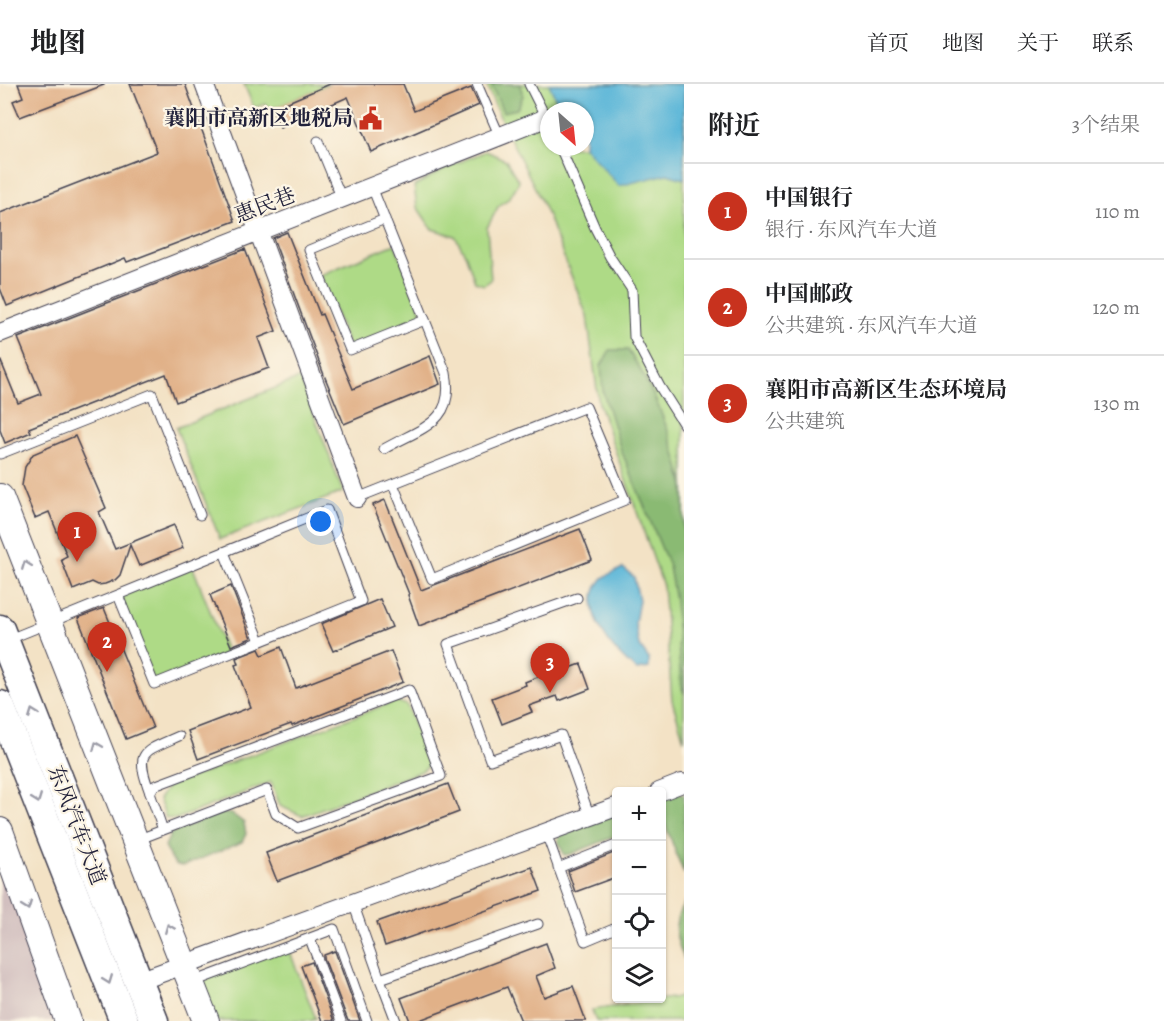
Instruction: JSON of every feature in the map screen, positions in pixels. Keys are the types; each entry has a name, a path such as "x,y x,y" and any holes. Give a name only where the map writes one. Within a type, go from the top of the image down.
{"main road":[{"name":"东风汽车大道","path":"2,635 154,1021"},
{"name":"东风汽车大道","path":"0,705 124,1021"}],"street":[{"path":"204,84 357,498"},
{"name":"惠民巷","path":"0,333 500,137 540,124"},
{"path":"0,497 206,1021"},
{"path":"666,789 682,783"},
{"path":"139,981 187,974 331,921 353,903 612,809"},
{"path":"0,831 68,1021"}],"lane":[{"path":"477,84 500,137"},
{"path":"529,84 540,105"},
{"path":"318,141 342,199"},
{"path":"564,156 595,228 610,257 632,290 634,337 660,387 684,425"},
{"path":"372,187 446,373 449,388 447,403 437,419 384,448"},
{"path":"385,219 309,250 350,350 425,320"},
{"path":"0,454 152,394 200,515"},
{"path":"357,498 393,483 586,407 625,500 432,579 393,483"},
{"path":"2,635 48,623 327,510 361,601 154,684 118,595"},
{"path":"224,552 260,641"},
{"path":"577,598 448,644 489,760 561,735 590,817"},
{"path":"135,841 267,790 276,814 298,828 441,776 409,690 154,786 150,793"},
{"path":"163,831 141,770 142,759 150,749 179,736"},
{"path":"546,834 585,941 612,930"},
{"path":"558,868 612,847"},
{"path":"353,903 396,1021"},
{"path":"187,974 310,939 331,921 367,1021"},
{"path":"380,979 538,924"},
{"path":"310,939 341,1021"}],"shaded area":[{"path":"0,831 68,1021 0,1021"}],"green space":[{"path":"244,84 330,84 272,109 265,104 254,108"},
{"path":"486,84 684,84 684,740 672,700 663,586 599,404 587,316 544,206 503,124"},
{"path":"491,84 520,84 523,96 517,109 503,112"},
{"path":"486,151 506,160 519,182 510,197 498,207 487,228 491,280 484,285 475,282 466,256 455,236 432,229 417,207 414,186 448,167"},
{"path":"395,244 425,320 350,350 320,275"},
{"path":"610,350 628,350 638,365 669,433 684,486 684,694 681,685 675,601 669,566 621,450 603,392 601,366"},
{"path":"300,378 343,492 220,539 176,428"},
{"path":"192,565 227,654 154,684 118,595"},
{"path":"396,701 407,705 429,765 422,771 302,816 280,806 271,782 176,819 166,818 159,799 168,786"},
{"path":"674,790 684,795 684,874 666,827 666,793"},
{"path":"221,813 232,814 244,823 246,834 242,842 183,866 176,865 165,846 171,833"},
{"path":"612,815 612,838 571,854 564,855 558,840 560,835"},
{"path":"684,904 684,959 676,924"},
{"path":"288,947 316,1019 310,1021 206,1021 191,983"},
{"path":"684,996 684,1021 596,1021 592,1010 638,1003 666,1003 666,999"}],"water":[{"path":"549,84 684,84 684,179 667,174 619,186 592,156 594,156 594,102 557,102"},
{"path":"623,568 634,577 639,600 635,623 639,645 649,659 649,668 637,670 618,653 601,629 596,616 595,591 604,577"}],"building":[{"path":"18,84 104,85 20,117 13,101 23,97"},
{"path":"130,84 185,84 235,221 127,262 125,258 7,306 0,288 0,213 157,152"},
{"path":"330,84 403,84 414,111 471,88 479,105 371,152 348,97 280,127 272,109"},
{"path":"287,232 353,389 430,356 440,384 344,424 273,238"},
{"path":"245,249 276,331 258,338 269,368 176,402 166,374 29,428 31,432 5,443 0,430 0,359 18,403 41,394 18,338"},
{"path":"75,436 106,508 99,512 115,549 174,525 183,548 139,566 130,545 120,575 115,580 98,585 92,582 73,590 61,559 67,556 49,512 35,518 22,486 25,467 33,454"},
{"path":"385,500 421,590 580,529 592,560 419,626 409,594 373,505"},
{"path":"231,586 251,638 231,646 210,595"},
{"path":"380,599 392,627 333,651 321,624"},
{"path":"104,608 153,728 126,739 78,618"},
{"path":"281,647 296,688 391,651 403,682 292,726 291,724 198,759 188,731 251,707 235,665 238,664 236,658 259,649 262,655"},
{"path":"581,664 590,689 559,701 557,696 529,706 532,712 502,724 492,698 526,685 525,682 547,673 548,676"},
{"path":"448,784 459,812 277,881 266,853"},
{"path":"612,854 612,878 575,892 568,871"},
{"path":"532,867 541,891 385,946 377,922"},
{"path":"546,943 555,968 536,976 544,997 573,986 586,1021 521,1021 507,987 417,1021 410,1021 401,998"},
{"path":"335,951 360,1021 348,1021 324,958 324,955"},
{"path":"312,962 334,1021 322,1021 301,966"}],"place":[{"name":"襄阳市高新区地税局","path":"371,118"},
{"name":"中国银行","path":"77,562"},
{"name":"中国邮政","path":"107,672"},
{"name":"襄阳市高新区生态环境局","path":"550,693"}]}
